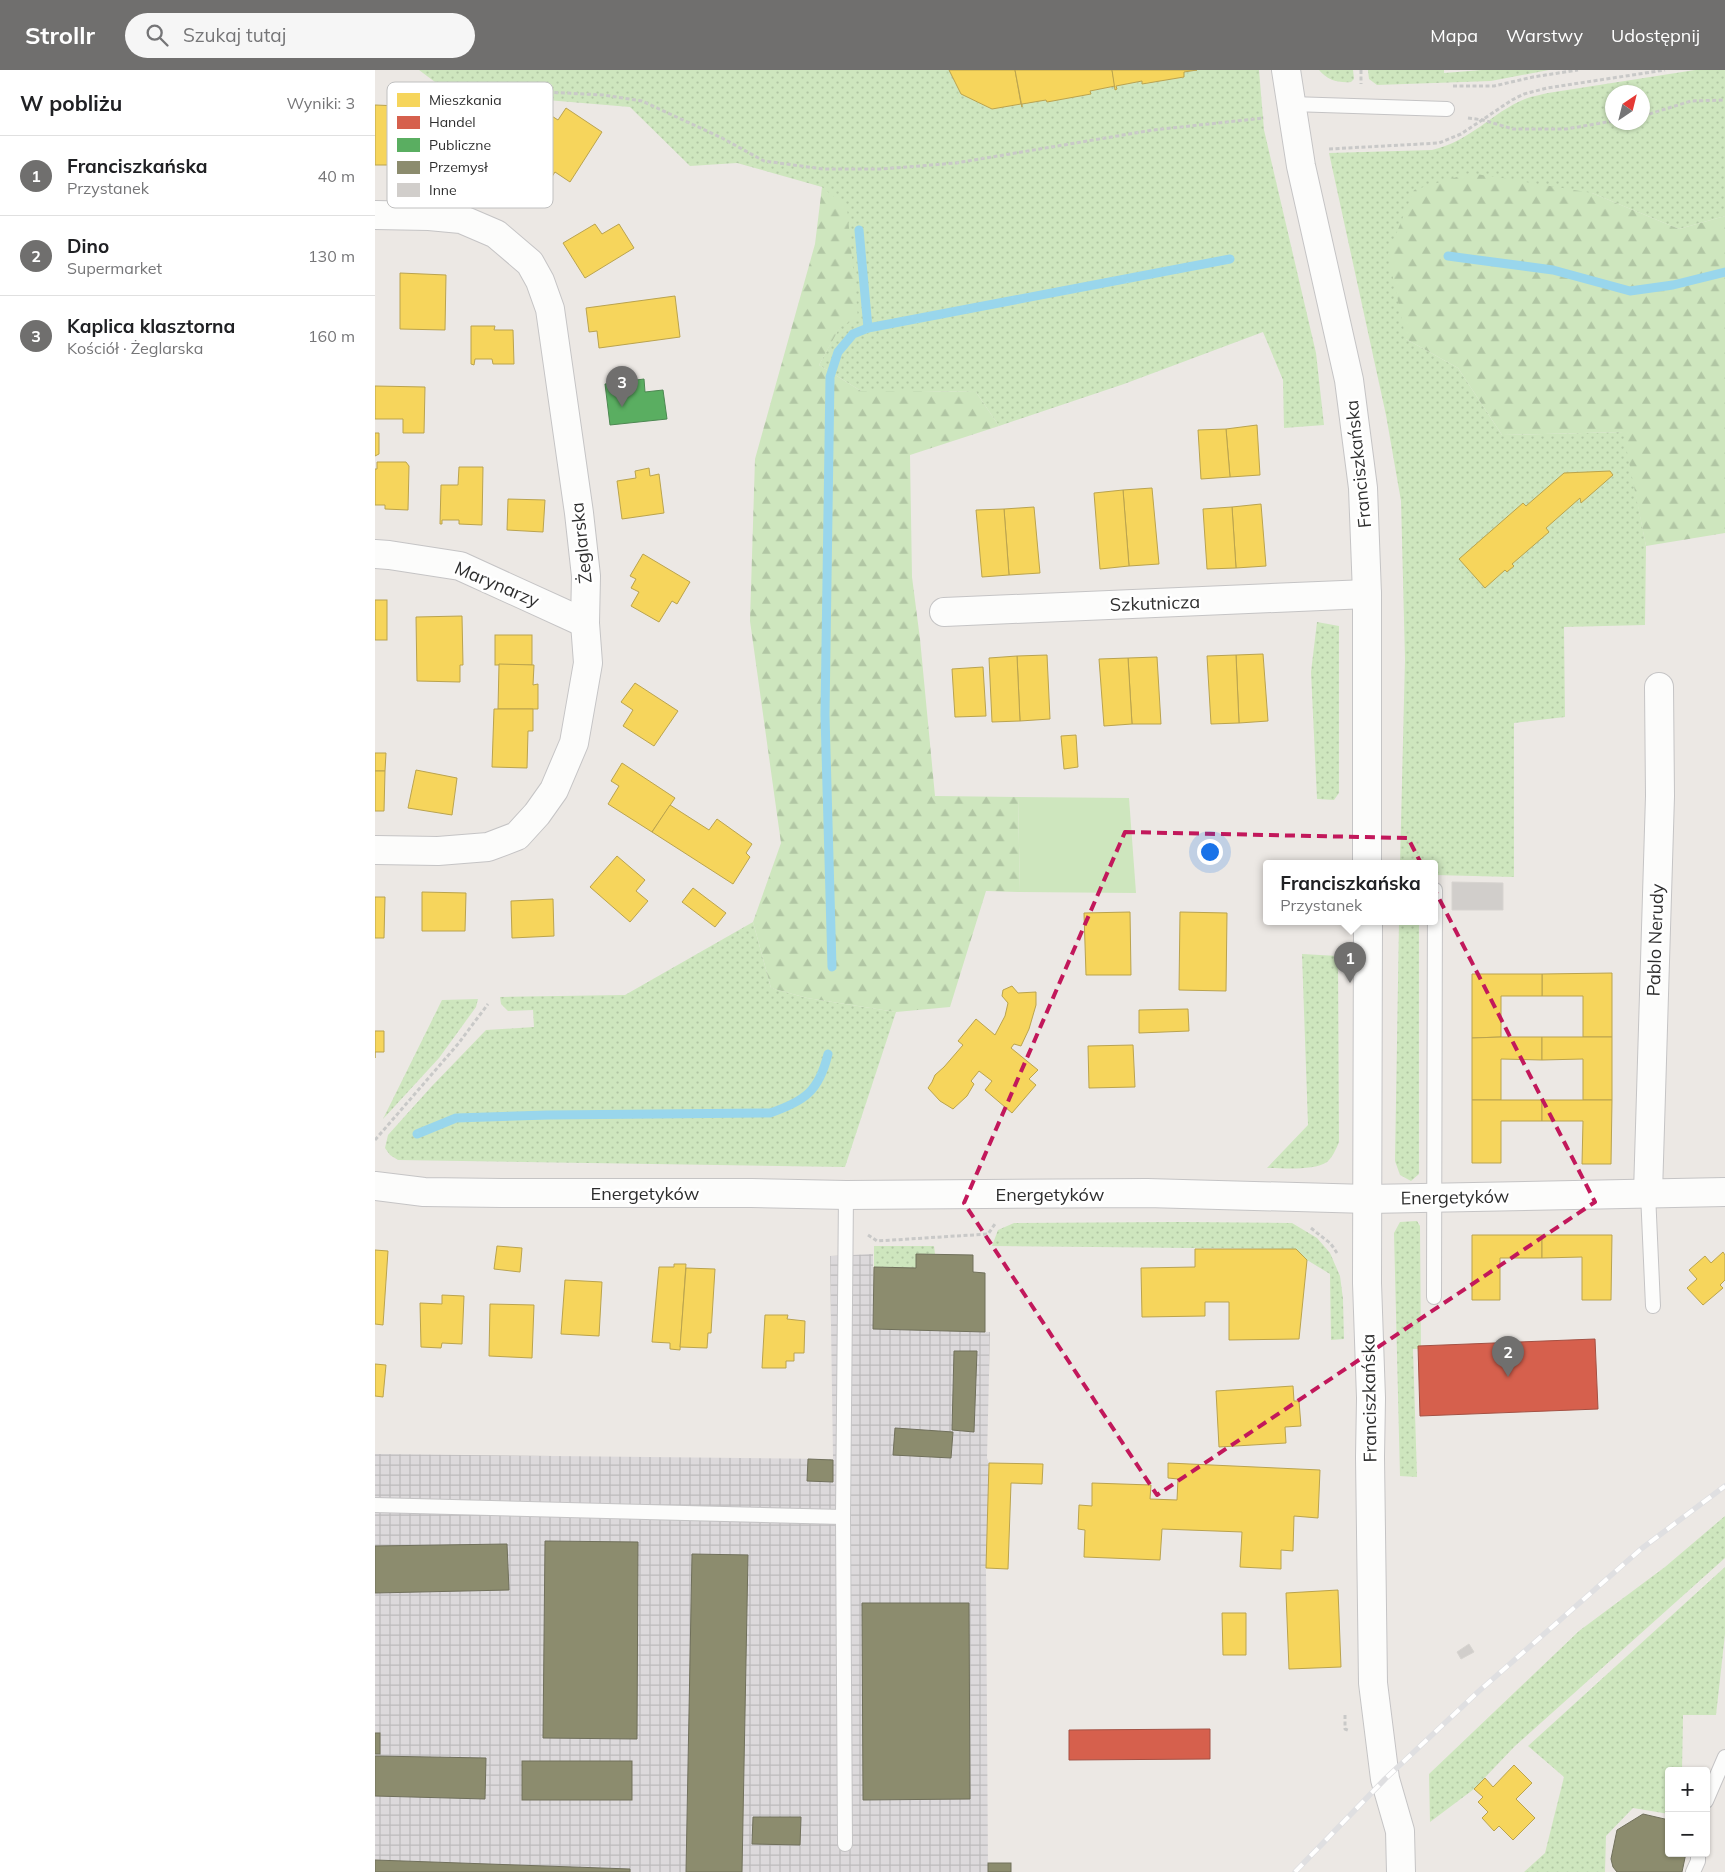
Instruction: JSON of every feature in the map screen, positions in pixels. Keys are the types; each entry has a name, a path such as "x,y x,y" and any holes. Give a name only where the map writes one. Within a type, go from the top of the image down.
{"street":[{"name":"Franciszkańska","path":"1286,70 1298,151 1349,380 1363,488 1367,594 1367,860"},
{"name":"Żeglarska","path":"375,215 429,216 461,219 497,234 530,263 540,281 550,308 579,513 586,576 585,623 588,663 574,743 554,790 537,814 517,836 488,847 438,851 375,850"},
{"name":"Marynarzy","path":"375,554 460,566 585,623"},
{"name":"Szkutnicza","path":"943,612 1367,594"},
{"name":"Pablo Nerudy","path":"1648,1193 1660,796 1659,687"},
{"name":"Franciszkańska","path":"1367,925 1373,1683 1385,1779 1400,1831 1401,1872"},
{"name":"Energetyków","path":"375,1186 424,1192 492,1193 751,1193 846,1196 1147,1193 1368,1199 1725,1192"}],"lane":[{"path":"1291,110 1447,109"},
{"path":"1434,1297 1435,925"},
{"path":"1648,1193 1653,1306"},
{"path":"845,1844 843,1517 846,1196"},
{"path":"375,1505 843,1517"},
{"path":"1710,1792 1725,1757"},
{"path":"1693,1872 1697,1857"}],"path":[{"path":"1353,87 1361,87 1361,70"},
{"path":"1445,86 1494,86 1533,77 1578,70"},
{"path":"1298,151 1431,145 1456,137 1512,100 1530,92 1665,70"},
{"path":"553,92 603,95 641,101 722,138 764,161 823,170 882,169 956,163 1153,130 1291,110"},
{"path":"1650,114 1691,101 1725,100"},
{"path":"1447,109 1475,120 1483,120 1513,129 1566,129 1605,122"},
{"path":"429,216 434,208"},
{"path":"375,1140 458,1044 488,1004"}],"highlighted area":[{"path":"1125,832 1408,838 1595,1202 1157,1495 964,1203"}],"shaded area":[{"path":"873,1254 873,1329 990,1332 986,1568 988,1872 375,1872 375,1454 833,1459 830,1256"}],"green space":[{"path":"419,70 949,70 961,94 992,109 1021,104 1022,107 1022,104 1046,100 1047,102 1090,94 1090,91 1115,86 1115,89 1117,89 1116,86 1142,81 1143,84 1184,77 1184,72 1197,70 1259,70 1264,130 1316,353 1324,425 1284,428 1283,380 1263,332 1124,384 999,426 976,392 861,391 819,365 840,326 822,187 737,163 690,166 630,107 553,101 553,82 435,82"},
{"path":"1319,70 1353,70 1354,79 1351,82 1337,81 1329,78"},
{"path":"1368,70 1444,70 1444,73 1482,70 1549,70 1491,81 1377,85 1369,79"},
{"path":"1695,70 1725,70 1725,216 1679,229 1592,193 1406,339 1458,368 1502,435 1624,432 1646,546 1645,625 1564,627 1565,717 1514,723 1514,877 1438,875 1438,860 1400,860 1405,659 1401,501 1386,415 1329,153 1432,150 1446,146 1470,134 1513,105 1528,98 1548,93"},
{"path":"1470,173 1592,193 1679,229 1725,216 1725,533 1646,546 1623,432 1502,435 1458,368 1406,339 1388,254 1414,190"},
{"path":"822,187 847,208 858,318 840,327 819,365 861,391 976,392 999,426 910,455 912,577 935,796 1018,797 1020,892 986,891 950,1007 896,1012 807,998 771,988 753,922 781,843 750,621 755,459 815,244"},
{"path":"1317,622 1339,626 1339,793 1334,800 1317,799 1311,672"},
{"path":"1018,797 1129,798 1136,893 1020,892"},
{"path":"753,922 771,988 807,998 896,1012 845,1167 398,1160 390,1155 385,1148 388,1135 486,1030 534,1027 533,1010 508,1011 501,1004 500,997 625,995"},
{"path":"1399,925 1419,925 1419,1174 1411,1181 1400,1175 1395,1161"},
{"path":"1302,954 1338,956 1339,1142 1331,1158 1321,1165 1298,1168 1267,1168 1308,1125"},
{"path":"478,999 476,1007 439,1058 383,1119 442,1000"},
{"path":"1417,1221 1420,1226 1421,1349 1413,1349 1417,1477 1400,1476 1394,1233 1400,1222"},
{"path":"1014,1223 1292,1223 1317,1238 1330,1253 1340,1276 1343,1299 1344,1339 1331,1340 1330,1274 1307,1260 1296,1249 992,1246 998,1230"},
{"path":"874,1246 934,1246 935,1254 916,1254 916,1268 874,1267"},
{"path":"1725,1516 1725,1558 1515,1746 1474,1789 1430,1822 1429,1774 1579,1631 1665,1567"},
{"path":"1725,1567 1725,1634 1716,1715 1683,1715 1682,1767 1665,1767 1665,1813 1633,1808 1606,1836 1605,1872 1524,1872 1545,1853 1564,1777 1528,1746"}],"building: Mieszkania":[{"path":"949,70 1015,70 1021,104 992,109 961,94"},
{"path":"1015,70 1112,70 1115,86 1090,91 1091,94 1047,102 1046,100 1022,104 1022,107"},
{"path":"1112,70 1197,70 1184,72 1184,77 1142,84 1142,81 1116,86 1117,89 1115,90"},
{"path":"375,105 387,105 387,165 375,165"},
{"path":"566,108 602,132 570,182 555,172 553,175 553,117 558,120"},
{"path":"595,224 602,234 619,224 634,248 585,278 563,243"},
{"path":"400,273 446,275 445,330 400,329"},
{"path":"675,296 680,337 599,348 597,331 589,332 586,308"},
{"path":"471,326 495,326 494,330 513,330 514,364 493,364 492,359 475,359 474,365 471,364"},
{"path":"375,386 425,387 424,433 403,433 403,419 375,419"},
{"path":"1257,425 1260,475 1230,477 1226,429"},
{"path":"1226,429 1230,477 1201,479 1198,430"},
{"path":"375,433 379,433 379,454 375,456"},
{"path":"377,462 406,462 409,466 408,510 385,509 385,505 375,505 375,469 377,469"},
{"path":"459,467 483,467 482,525 459,524 459,520 442,520 442,524 440,524 441,485 458,485"},
{"path":"649,468 650,476 659,474 664,513 622,519 617,481 636,478 635,471"},
{"path":"1610,471 1613,475 1581,503 1580,498 1546,528 1549,532 1512,564 1514,566 1507,572 1505,570 1485,588 1459,559 1523,503 1526,506 1564,473"},
{"path":"1152,488 1159,564 1129,566 1123,490"},
{"path":"1123,490 1129,566 1100,569 1094,493"},
{"path":"508,499 545,500 543,532 507,530"},
{"path":"1261,504 1266,566 1236,568 1232,507"},
{"path":"1034,507 1040,573 1009,575 1004,509"},
{"path":"1232,507 1236,568 1207,569 1203,509"},
{"path":"1004,509 1009,575 982,577 976,510"},
{"path":"643,554 690,582 677,604 672,601 659,622 631,606 639,592 631,588 636,579 630,576"},
{"path":"375,600 387,600 387,640 375,640"},
{"path":"462,616 463,665 460,665 460,682 417,681 416,617"},
{"path":"495,635 532,635 532,665 495,665"},
{"path":"1263,654 1268,721 1239,723 1236,655"},
{"path":"1047,655 1050,719 1020,721 1017,656"},
{"path":"1236,655 1239,723 1211,724 1207,656"},
{"path":"1017,656 1020,721 992,722 989,658"},
{"path":"1157,657 1161,724 1132,724 1128,658"},
{"path":"1128,658 1132,724 1104,726 1099,659"},
{"path":"499,664 534,665 533,685 538,684 538,709 498,709"},
{"path":"983,667 986,716 955,717 952,669"},
{"path":"635,683 678,711 654,746 623,726 633,710 621,702"},
{"path":"494,709 533,709 533,731 528,731 527,768 492,767"},
{"path":"1076,735 1078,767 1064,769 1061,736"},
{"path":"375,753 386,753 385,771 375,771"},
{"path":"622,763 675,798 652,832 608,804 619,786 611,781"},
{"path":"416,770 457,778 452,815 408,808"},
{"path":"375,771 385,771 384,811 375,811"},
{"path":"670,805 709,830 717,819 752,844 746,853 750,857 733,884 652,832"},
{"path":"617,856 645,880 636,891 648,901 630,922 590,887"},
{"path":"693,888 726,913 715,927 682,902"},
{"path":"422,892 466,893 465,931 422,931"},
{"path":"375,897 385,897 384,938 375,938"},
{"path":"553,899 554,936 512,938 511,901"},
{"path":"1130,912 1131,975 1086,975 1084,913"},
{"path":"1180,912 1227,913 1226,991 1179,990"},
{"path":"1612,973 1612,1037 1583,1037 1583,996 1542,996 1542,974"},
{"path":"1472,974 1542,974 1542,996 1501,996 1501,1037 1472,1038"},
{"path":"1012,986 1018,993 1036,992 1036,1005 1029,1029 1021,1046 1014,1044 1011,1048 1038,1070 1029,1079 1036,1085 1012,1113 985,1090 992,1081 979,1071 971,1081 974,1084 967,1096 953,1109 940,1101 928,1088 935,1075 963,1045 958,1041 976,1019 995,1035 1005,1016 1008,1003 1002,996 1003,990"},
{"path":"1188,1009 1189,1031 1139,1033 1139,1010"},
{"path":"375,1031 384,1031 384,1052 375,1052"},
{"path":"1542,1037 1542,1060 1501,1059 1501,1100 1472,1100 1472,1038"},
{"path":"1542,1037 1612,1037 1612,1100 1583,1100 1583,1059 1542,1060"},
{"path":"1133,1045 1135,1087 1089,1088 1088,1046"},
{"path":"1472,1100 1542,1100 1542,1121 1501,1121 1501,1163 1472,1163"},
{"path":"1542,1100 1612,1100 1611,1164 1582,1164 1583,1121 1542,1121"},
{"path":"1472,1235 1542,1235 1542,1258 1500,1258 1500,1300 1472,1300"},
{"path":"1542,1235 1612,1235 1611,1300 1582,1300 1582,1257 1542,1258"},
{"path":"497,1246 522,1248 520,1272 494,1269"},
{"path":"1195,1249 1296,1249 1307,1260 1299,1339 1229,1340 1229,1302 1205,1302 1205,1316 1142,1317 1141,1268 1195,1267"},
{"path":"375,1250 388,1251 383,1325 375,1324"},
{"path":"1723,1252 1725,1255 1725,1280 1720,1285 1723,1288 1703,1305 1687,1288 1697,1279 1689,1270 1705,1256 1711,1263"},
{"path":"674,1264 686,1264 680,1350 670,1349 670,1343 652,1342 659,1267 674,1267"},
{"path":"686,1268 715,1269 711,1333 708,1333 707,1348 680,1347"},
{"path":"565,1280 602,1282 599,1336 561,1334"},
{"path":"442,1295 464,1296 462,1344 442,1343 441,1348 421,1347 420,1303 442,1304"},
{"path":"490,1304 534,1305 532,1358 489,1356"},
{"path":"765,1315 788,1315 787,1319 805,1321 804,1353 794,1353 794,1361 786,1361 786,1368 762,1368"},
{"path":"375,1364 386,1365 383,1397 375,1396"},
{"path":"1293,1386 1294,1401 1299,1401 1301,1426 1285,1427 1286,1443 1219,1447 1216,1391"},
{"path":"989,1463 1043,1464 1042,1484 1011,1483 1008,1569 986,1568"},
{"path":"1168,1463 1320,1470 1318,1518 1294,1516 1293,1551 1281,1550 1281,1569 1240,1567 1242,1532 1162,1529 1160,1560 1084,1557 1085,1530 1078,1529 1079,1505 1092,1506 1092,1483 1151,1485 1150,1499 1177,1500 1178,1479 1168,1478"},
{"path":"1338,1590 1341,1667 1289,1669 1286,1593"},
{"path":"1222,1613 1246,1613 1246,1655 1223,1655"},
{"path":"1514,1765 1532,1783 1516,1799 1535,1818 1513,1840 1499,1826 1494,1831 1482,1818 1488,1812 1478,1802 1483,1797 1474,1789 1485,1778 1493,1787"}],"building: Handel":[{"path":"1595,1339 1598,1409 1420,1416 1418,1346"},
{"path":"1210,1729 1210,1759 1069,1760 1069,1730"}],"building: Publiczne":[{"path":"644,379 645,392 663,390 667,419 610,425 605,384"}],"building: Przemysł":[{"path":"916,1254 973,1255 973,1272 985,1273 985,1332 873,1329 874,1267 916,1268"},
{"path":"954,1351 977,1351 974,1432 952,1430"},
{"path":"895,1428 953,1432 951,1458 893,1455"},
{"path":"808,1459 833,1460 833,1482 807,1481"},
{"path":"545,1541 638,1542 637,1739 543,1738"},
{"path":"507,1544 509,1590 375,1593 375,1546"},
{"path":"692,1554 748,1555 742,1872 686,1872"},
{"path":"862,1603 969,1603 970,1799 863,1800"},
{"path":"375,1733 380,1733 380,1754 375,1754"},
{"path":"375,1756 486,1758 485,1799 375,1796"},
{"path":"522,1761 632,1761 632,1800 522,1800"},
{"path":"1643,1814 1665,1819 1665,1857 1685,1857 1682,1872 1617,1872 1613,1867 1611,1859 1617,1830"},
{"path":"753,1817 801,1817 800,1845 752,1844"},
{"path":"375,1860 630,1869 630,1872 375,1872"},
{"path":"988,1863 1011,1863 1011,1872 988,1872"}],"building: Inne":[{"path":"1452,882 1503,883 1503,910 1452,910"},
{"path":"1469,1644 1474,1652 1461,1659 1457,1652"}],"waterway":[{"path":"859,230 868,328"},
{"path":"1448,256 1553,270 1630,291 1673,285 1725,272"},
{"path":"832,967 825,715 830,377 838,352 853,334 868,328 1230,259"},
{"path":"417,1134 456,1118 547,1115 770,1113 793,1104 809,1093 820,1077 828,1054"}],"railway":[{"path":"1295,1872 1385,1779 1479,1691 1641,1549 1725,1486"}],"place":[{"name":"Kaplica klasztorna","path":"622,407"},
{"name":"Franciszkańska","path":"1350,983"},
{"name":"Dino","path":"1508,1377"}]}
